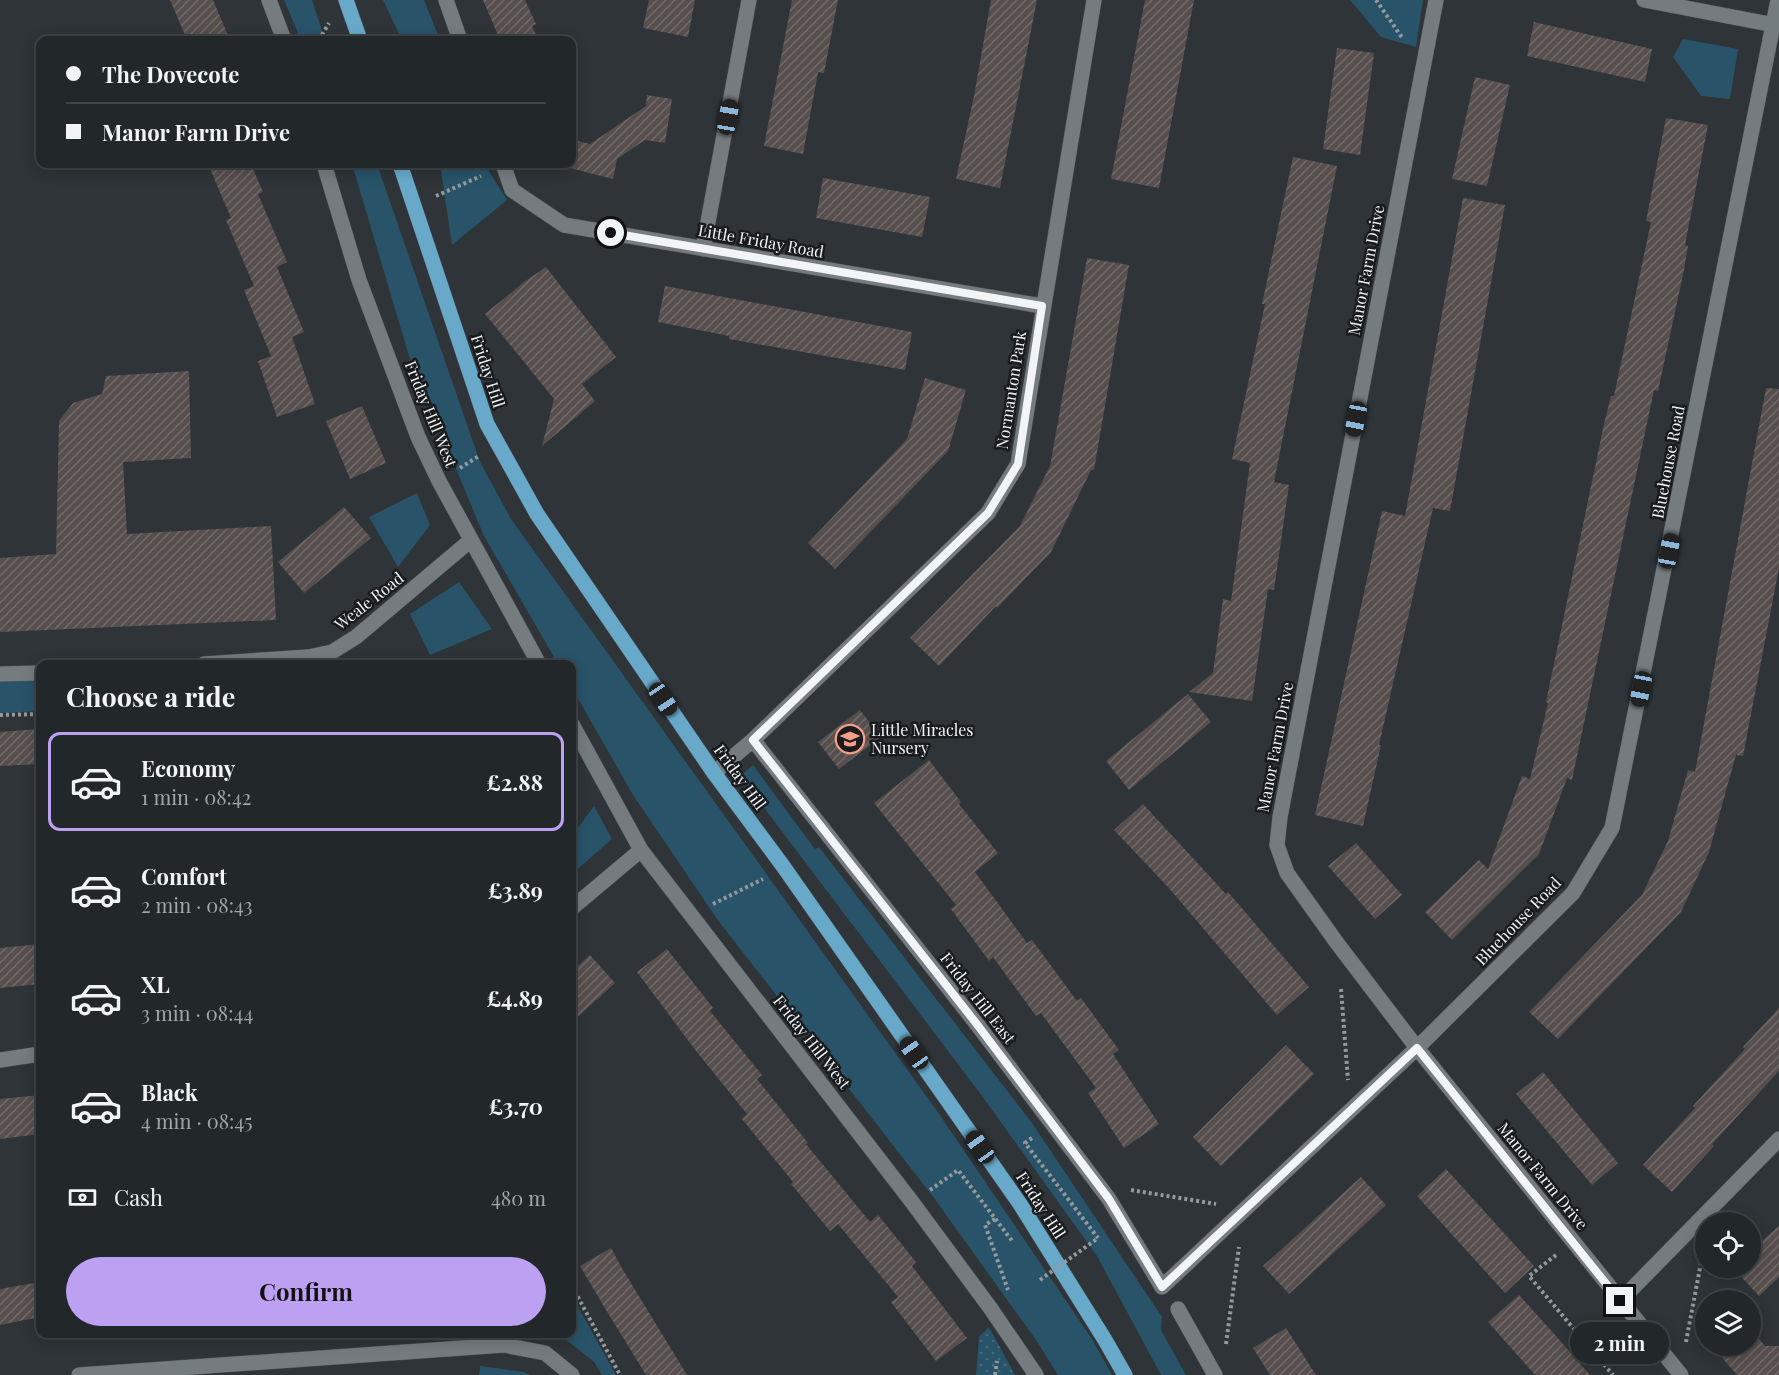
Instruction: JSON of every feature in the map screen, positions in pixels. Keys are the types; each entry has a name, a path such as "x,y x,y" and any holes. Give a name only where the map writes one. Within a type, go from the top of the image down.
{"main road":[{"path":"346,0 359,36"},
{"name":"Friday Hill","path":"401,168 487,424 537,514 714,773 783,866 1020,1204 1125,1375"}],"street":[{"path":"269,0 282,36"},
{"path":"446,0 459,36"},
{"path":"703,249 749,0"},
{"name":"Normanton Park","path":"714,773 753,740 988,513 1018,464 1042,306 1094,0"},
{"name":"Manor Farm Drive","path":"1436,0 1280,817 1277,845 1287,873 1337,944 1417,1048 1680,1375"},
{"path":"1644,0 1776,26"},
{"name":"Bluehouse Road","path":"1162,1287 1417,1048 1574,892 1612,828 1776,26 1778,0"},
{"name":"Friday Hill West","path":"325,168 359,280 418,437 439,481 537,660"},
{"name":"Little Friday Road","path":"505,168 512,190 564,225 1042,306"},
{"name":"Weale Road","path":"263,660 308,657 332,651 356,637 471,540"},
{"path":"0,674 36,673"},
{"name":"Friday Hill West","path":"576,731 641,850 912,1202 991,1309 1036,1375"},
{"name":"Friday Hill East","path":"753,740 976,1023 1109,1199 1162,1287"},
{"path":"576,905 641,850"},
{"path":"0,1060 36,1055"},
{"path":"1620,1301 1779,1139"},
{"path":"1178,1309 1215,1375"},
{"path":"79,1375 504,1345 545,1353 572,1375"}],"path":[{"path":"1376,0 1423,67"},
{"path":"414,206 497,168"},
{"path":"439,481 498,444"},
{"path":"0,715 36,714"},
{"path":"691,915 771,875"},
{"path":"1341,988 1350,1111"},
{"path":"912,1202 958,1170 995,1219 985,1226 1008,1289"},
{"path":"1040,1280 1098,1238 1051,1177"},
{"path":"1573,1242 1529,1276 1613,1375"},
{"path":"1680,1375 1698,1278"},
{"path":"576,1293 620,1375"}],"shaded area":[{"path":"284,0 312,0 324,36 299,36"},
{"path":"383,0 424,0 438,36 400,36"},
{"path":"1350,0 1423,0 1416,47 1381,37"},
{"path":"1683,39 1738,49 1730,99 1701,96 1673,57"},
{"path":"353,168 378,168 480,462 511,519 937,1111 1092,1339 1112,1375 1058,1375 1036,1340 934,1198 717,919 633,795 576,695 576,660 556,660 484,536 409,356"},
{"path":"441,168 488,168 507,200 452,245"},
{"path":"417,493 430,525 398,567 369,517"},
{"path":"459,582 492,629 430,655 410,614"},
{"path":"36,676 36,711 0,713 0,679"},
{"path":"753,765 815,849 819,847 1032,1123 1162,1317 1161,1330 1186,1375 1161,1375 1097,1256 982,1096 740,776"},
{"path":"594,806 612,839 576,870 576,831"},
{"path":"576,1303 616,1375 602,1375 594,1362 564,1338 576,1338"},
{"path":"989,1327 1015,1375 976,1375 979,1337"},
{"path":"480,1366 524,1372 530,1375 479,1375"}],"building":[{"path":"170,0 213,0 228,36 185,36"},
{"path":"483,0 525,0 536,24 532,26 536,36 498,36"},
{"path":"649,0 695,0 688,37 643,28"},
{"path":"792,0 838,0 824,73 818,72 803,154 764,146"},
{"path":"991,0 1037,0 1000,188 956,179"},
{"path":"1145,0 1194,0 1159,188 1111,179"},
{"path":"1534,22 1652,49 1645,82 1527,56"},
{"path":"1337,48 1374,53 1360,155 1323,149"},
{"path":"1475,77 1510,85 1487,186 1452,179"},
{"path":"647,95 672,99 665,143 645,140 617,159 613,179 570,168 576,168 576,141 590,144 646,106"},
{"path":"1666,118 1708,125 1685,245 1688,246 1684,270 1658,391 1654,390 1572,780 1567,778 1539,854 1452,940 1425,912 1479,860 1488,869 1522,776 1530,779 1548,703 1546,702 1604,424 1611,396 1614,396 1651,222 1646,221"},
{"path":"1293,157 1337,166 1274,482 1289,485 1274,590 1268,589 1252,701 1189,692 1213,673 1223,599 1231,601 1250,463 1232,459"},
{"path":"210,168 253,168 263,192 258,194 287,262 277,267 304,332 292,337 315,404 277,417 258,361 271,356 244,290 254,286 226,220 231,218"},
{"path":"823,178 930,197 922,237 816,218"},
{"path":"1463,198 1505,205 1450,511 1433,508 1363,826 1315,815 1382,511 1405,516"},
{"path":"1087,258 1129,265 1094,470 1091,470 1051,552 939,666 910,638 1020,526 1050,466"},
{"path":"546,267 616,357 582,384 595,401 542,446 554,399 485,314"},
{"path":"665,286 912,332 905,370 729,339 729,336 658,322"},
{"path":"189,371 191,458 123,462 127,534 271,526 276,620 0,632 0,558 56,554 59,421 73,403 102,394 106,376"},
{"path":"925,378 966,390 948,451 835,569 808,543 907,439"},
{"path":"1766,388 1779,389 1779,568 1743,756 1736,755 1709,852 1681,912 1558,1039 1529,1012 1642,895 1668,841 1688,770 1695,772"},
{"path":"362,406 386,463 350,479 326,421"},
{"path":"344,507 371,538 304,593 278,562"},
{"path":"1188,694 1211,722 1129,790 1106,761"},
{"name":"Little Miracles Nursery","path":"860,710 881,737 839,769 818,742"},
{"path":"36,729 36,764 0,766 0,732"},
{"path":"929,760 961,802 959,804 998,853 975,872 1027,943 1032,940 1077,1001 1081,998 1119,1050 1113,1054 1159,1124 1124,1148 1088,1093 1096,1088 1041,1013 1036,1016 993,957 989,961 951,909 956,905 874,803"},
{"path":"1143,804 1226,894 1228,892 1309,987 1277,1015 1168,887 1114,830"},
{"path":"1356,843 1402,895 1375,919 1328,866"},
{"path":"36,944 36,984 0,988 0,948"},
{"path":"667,949 713,1008 710,1011 762,1075 757,1079 808,1143 806,1144 870,1222 878,1215 916,1262 912,1266 967,1338 936,1361 891,1302 898,1297 838,1224 830,1231 791,1184 793,1182 742,1119 747,1114 637,972"},
{"path":"590,955 615,983 576,1018 576,967"},
{"path":"1779,1008 1779,1071 1712,1144 1714,1146 1672,1192 1643,1165 1695,1108 1693,1106"},
{"path":"1286,1045 1314,1074 1221,1166 1193,1137"},
{"path":"1543,1072 1618,1163 1592,1185 1516,1094"},
{"path":"36,1095 36,1134 0,1139 0,1099"},
{"path":"1446,1169 1534,1266 1505,1293 1417,1196"},
{"path":"1361,1177 1386,1205 1289,1294 1263,1266"},
{"path":"1779,1226 1779,1277 1761,1294 1761,1290 1753,1290 1742,1278 1761,1278 1761,1242"},
{"path":"611,1248 687,1375 646,1375 606,1310 580,1266"},
{"path":"36,1283 36,1318 0,1325 0,1289"},
{"path":"1519,1295 1590,1375 1535,1375 1488,1322"},
{"path":"1286,1328 1316,1375 1270,1375 1253,1348"},
{"path":"1761,1341 1765,1346 1779,1346 1779,1375 1737,1375 1721,1356 1761,1356"}],"place":[{"name":"Little Miracles Nursery","path":"850,739"}],"route":[{"path":"611,233 1042,306 1018,464 988,513 753,740 1053,1124 1109,1199 1162,1287 1417,1048 1620,1301"}]}
